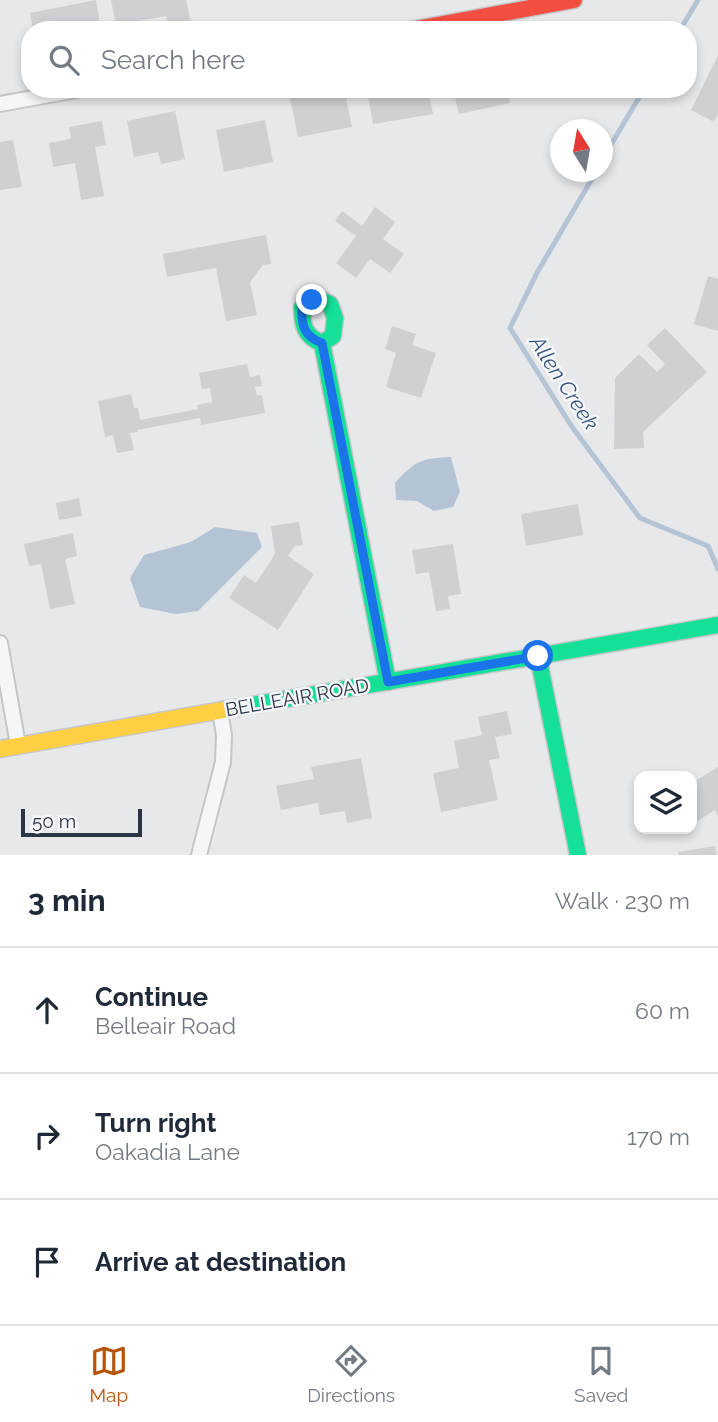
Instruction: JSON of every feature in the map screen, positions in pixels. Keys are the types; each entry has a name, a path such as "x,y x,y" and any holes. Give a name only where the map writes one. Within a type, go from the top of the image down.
{"main road":[{"path":"459,21 574,0"},
{"path":"322,343 388,682"},
{"name":"BELLEAIR ROAD","path":"0,749 718,625"},
{"path":"538,656 578,855"}],"street":[{"path":"0,104 33,98"},
{"path":"0,643 18,745"},
{"path":"200,855 223,762 224,735 220,711"}],"water":[{"path":"451,457 460,492 453,507 434,511 417,501 396,500 395,483 414,465 432,458"},
{"path":"215,527 257,533 262,547 198,611 176,614 140,607 130,578 144,555 191,542"}],"building":[{"path":"96,0 100,21 31,21 30,13"},
{"path":"111,0 186,0 190,21 167,21 166,16 138,21 115,21"},
{"path":"718,55 718,114 714,122 691,110"},
{"path":"290,98 346,98 352,127 298,137"},
{"path":"369,98 430,98 433,114 373,124"},
{"path":"455,98 509,98 510,103 459,114"},
{"path":"175,111 185,159 161,164 158,152 134,157 127,121"},
{"path":"265,120 273,162 224,172 216,130"},
{"path":"102,121 106,145 95,147 104,196 81,200 75,163 53,167 49,143 71,139 69,127"},
{"path":"13,140 22,187 0,190 0,142"},
{"path":"375,207 395,222 383,239 404,254 390,273 370,259 356,278 336,263 356,236 335,221 342,211 362,226"},
{"path":"266,235 271,264 263,265 250,282 257,315 226,321 216,268 167,277 163,254"},
{"path":"708,276 718,279 718,331 694,324"},
{"path":"392,326 416,334 412,345 436,353 421,398 386,387 396,353 385,349"},
{"path":"665,328 707,372 643,432 644,448 614,449 615,378 639,354 657,372 665,364 647,345"},
{"path":"247,364 250,377 260,375 262,386 255,387 257,396 262,395 265,413 201,425 200,418 137,430 138,432 130,433 134,450 117,453 113,435 105,437 98,401 131,394 140,420 198,409 197,405 212,402 210,388 202,389 199,373"},
{"path":"79,498 82,516 59,520 56,503"},
{"path":"578,504 583,535 526,546 521,514"},
{"path":"299,522 303,545 295,546 288,556 314,574 278,630 229,598 244,575 256,583 275,554 271,526"},
{"path":"73,533 77,556 65,559 75,604 50,609 41,564 29,566 24,544"},
{"path":"453,544 461,594 448,596 450,609 436,611 429,572 416,574 412,550"},
{"path":"507,711 512,734 495,737 500,758 489,760 498,800 441,812 433,773 459,768 454,741 482,735 478,717"},
{"path":"361,758 372,818 347,823 345,811 320,815 318,803 281,810 276,786 314,779 311,767"},
{"path":"718,767 718,816 715,810 697,821 697,780"},
{"path":"715,846 717,855 679,855 678,852"}],"waterway":[{"name":"Allen Creek","path":"685,21 698,0"},
{"name":"Allen Creek","path":"613,141 639,98"},
{"name":"Allen Creek","path":"590,182 538,271 510,328 572,427 640,518 708,546 718,569"}],"traffic: fast":[{"path":"322,343 308,334 302,314 302,308 319,299 330,304 335,318 333,336 322,343 388,682"},
{"path":"223,710 718,625"},
{"path":"538,656 578,855"}],"traffic: slow":[{"path":"0,749 223,710"}],"traffic: jam":[{"path":"459,21 574,0"}],"route":[{"path":"312,300 302,309 301,319 305,332 312,340 322,343 388,682 538,656"}]}
